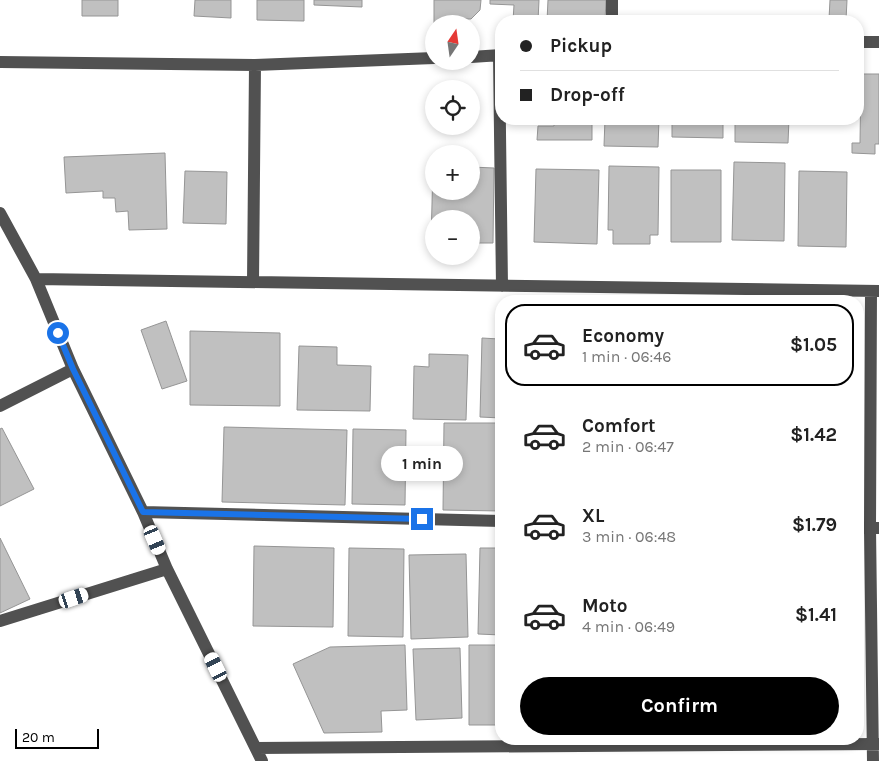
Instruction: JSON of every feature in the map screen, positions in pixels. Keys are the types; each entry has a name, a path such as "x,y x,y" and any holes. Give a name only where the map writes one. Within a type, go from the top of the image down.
{"street":[{"path":"612,0 612,15"},
{"path":"864,42 879,42"},
{"path":"480,57 495,56"},
{"path":"0,62 255,65 425,58"},
{"path":"253,282 255,65"},
{"path":"501,125 502,286"},
{"path":"0,213 36,279 73,369 143,512 167,569 262,761"},
{"path":"36,279 875,291 869,528 876,744 873,761"},
{"path":"0,406 73,369"},
{"path":"143,512 495,521"},
{"path":"0,622 167,569"},
{"path":"256,748 721,745"}],"building":[{"path":"82,0 118,0 118,16 82,16"},
{"path":"195,0 231,0 231,18 194,16"},
{"path":"257,0 304,0 304,21 257,20"},
{"path":"314,0 362,0 362,7 314,5"},
{"path":"434,0 481,0 480,10 475,15 434,15"},
{"path":"490,0 539,0 538,15 513,15 514,5 490,4"},
{"path":"548,0 606,0 605,15 547,15"},
{"path":"830,0 847,0 846,15 829,15"},
{"path":"864,74 879,74 879,144 875,144 875,154 852,153 852,143 860,143 860,125 864,125"},
{"path":"592,125 592,140 537,140 538,126"},
{"path":"605,125 659,125 658,147 604,146"},
{"path":"672,125 723,125 723,138 672,137"},
{"path":"735,125 789,125 788,143 735,142"},
{"path":"165,153 167,229 129,230 128,211 116,212 115,198 103,198 103,191 66,193 64,157"},
{"path":"734,162 785,163 784,241 732,240"},
{"path":"609,166 659,167 658,235 650,235 650,244 613,244 613,230 608,230"},
{"path":"480,167 494,168 493,243 480,243 480,210 432,210 432,200 480,200"},
{"path":"536,169 599,170 597,244 534,242"},
{"path":"671,170 721,170 721,242 671,242"},
{"path":"185,171 227,172 226,224 183,223"},
{"path":"799,171 847,172 846,247 798,246"},
{"path":"166,321 187,381 162,389 141,330"},
{"path":"190,331 280,333 280,406 190,405"},
{"path":"482,338 495,339 495,418 480,417"},
{"path":"299,346 337,347 337,365 371,366 370,411 297,410"},
{"path":"429,354 468,355 466,420 413,419 414,366 429,367"},
{"path":"444,423 495,423 495,511 443,510"},
{"path":"224,427 347,430 345,505 222,502"},
{"path":"2,428 34,489 0,506 0,429"},
{"path":"353,429 406,430 405,505 352,504"},
{"path":"0,538 30,599 0,613"},
{"path":"254,546 334,548 333,627 253,626"},
{"path":"349,548 404,549 403,637 348,636"},
{"path":"480,548 495,548 495,635 478,634"},
{"path":"466,554 468,637 411,639 409,555"},
{"path":"405,645 407,710 381,711 382,732 324,733 293,664 330,647"},
{"path":"469,645 495,645 495,725 469,725"},
{"path":"460,648 462,718 416,720 413,649"}],"route":[{"path":"58,333 73,369 143,512 422,519"}]}
